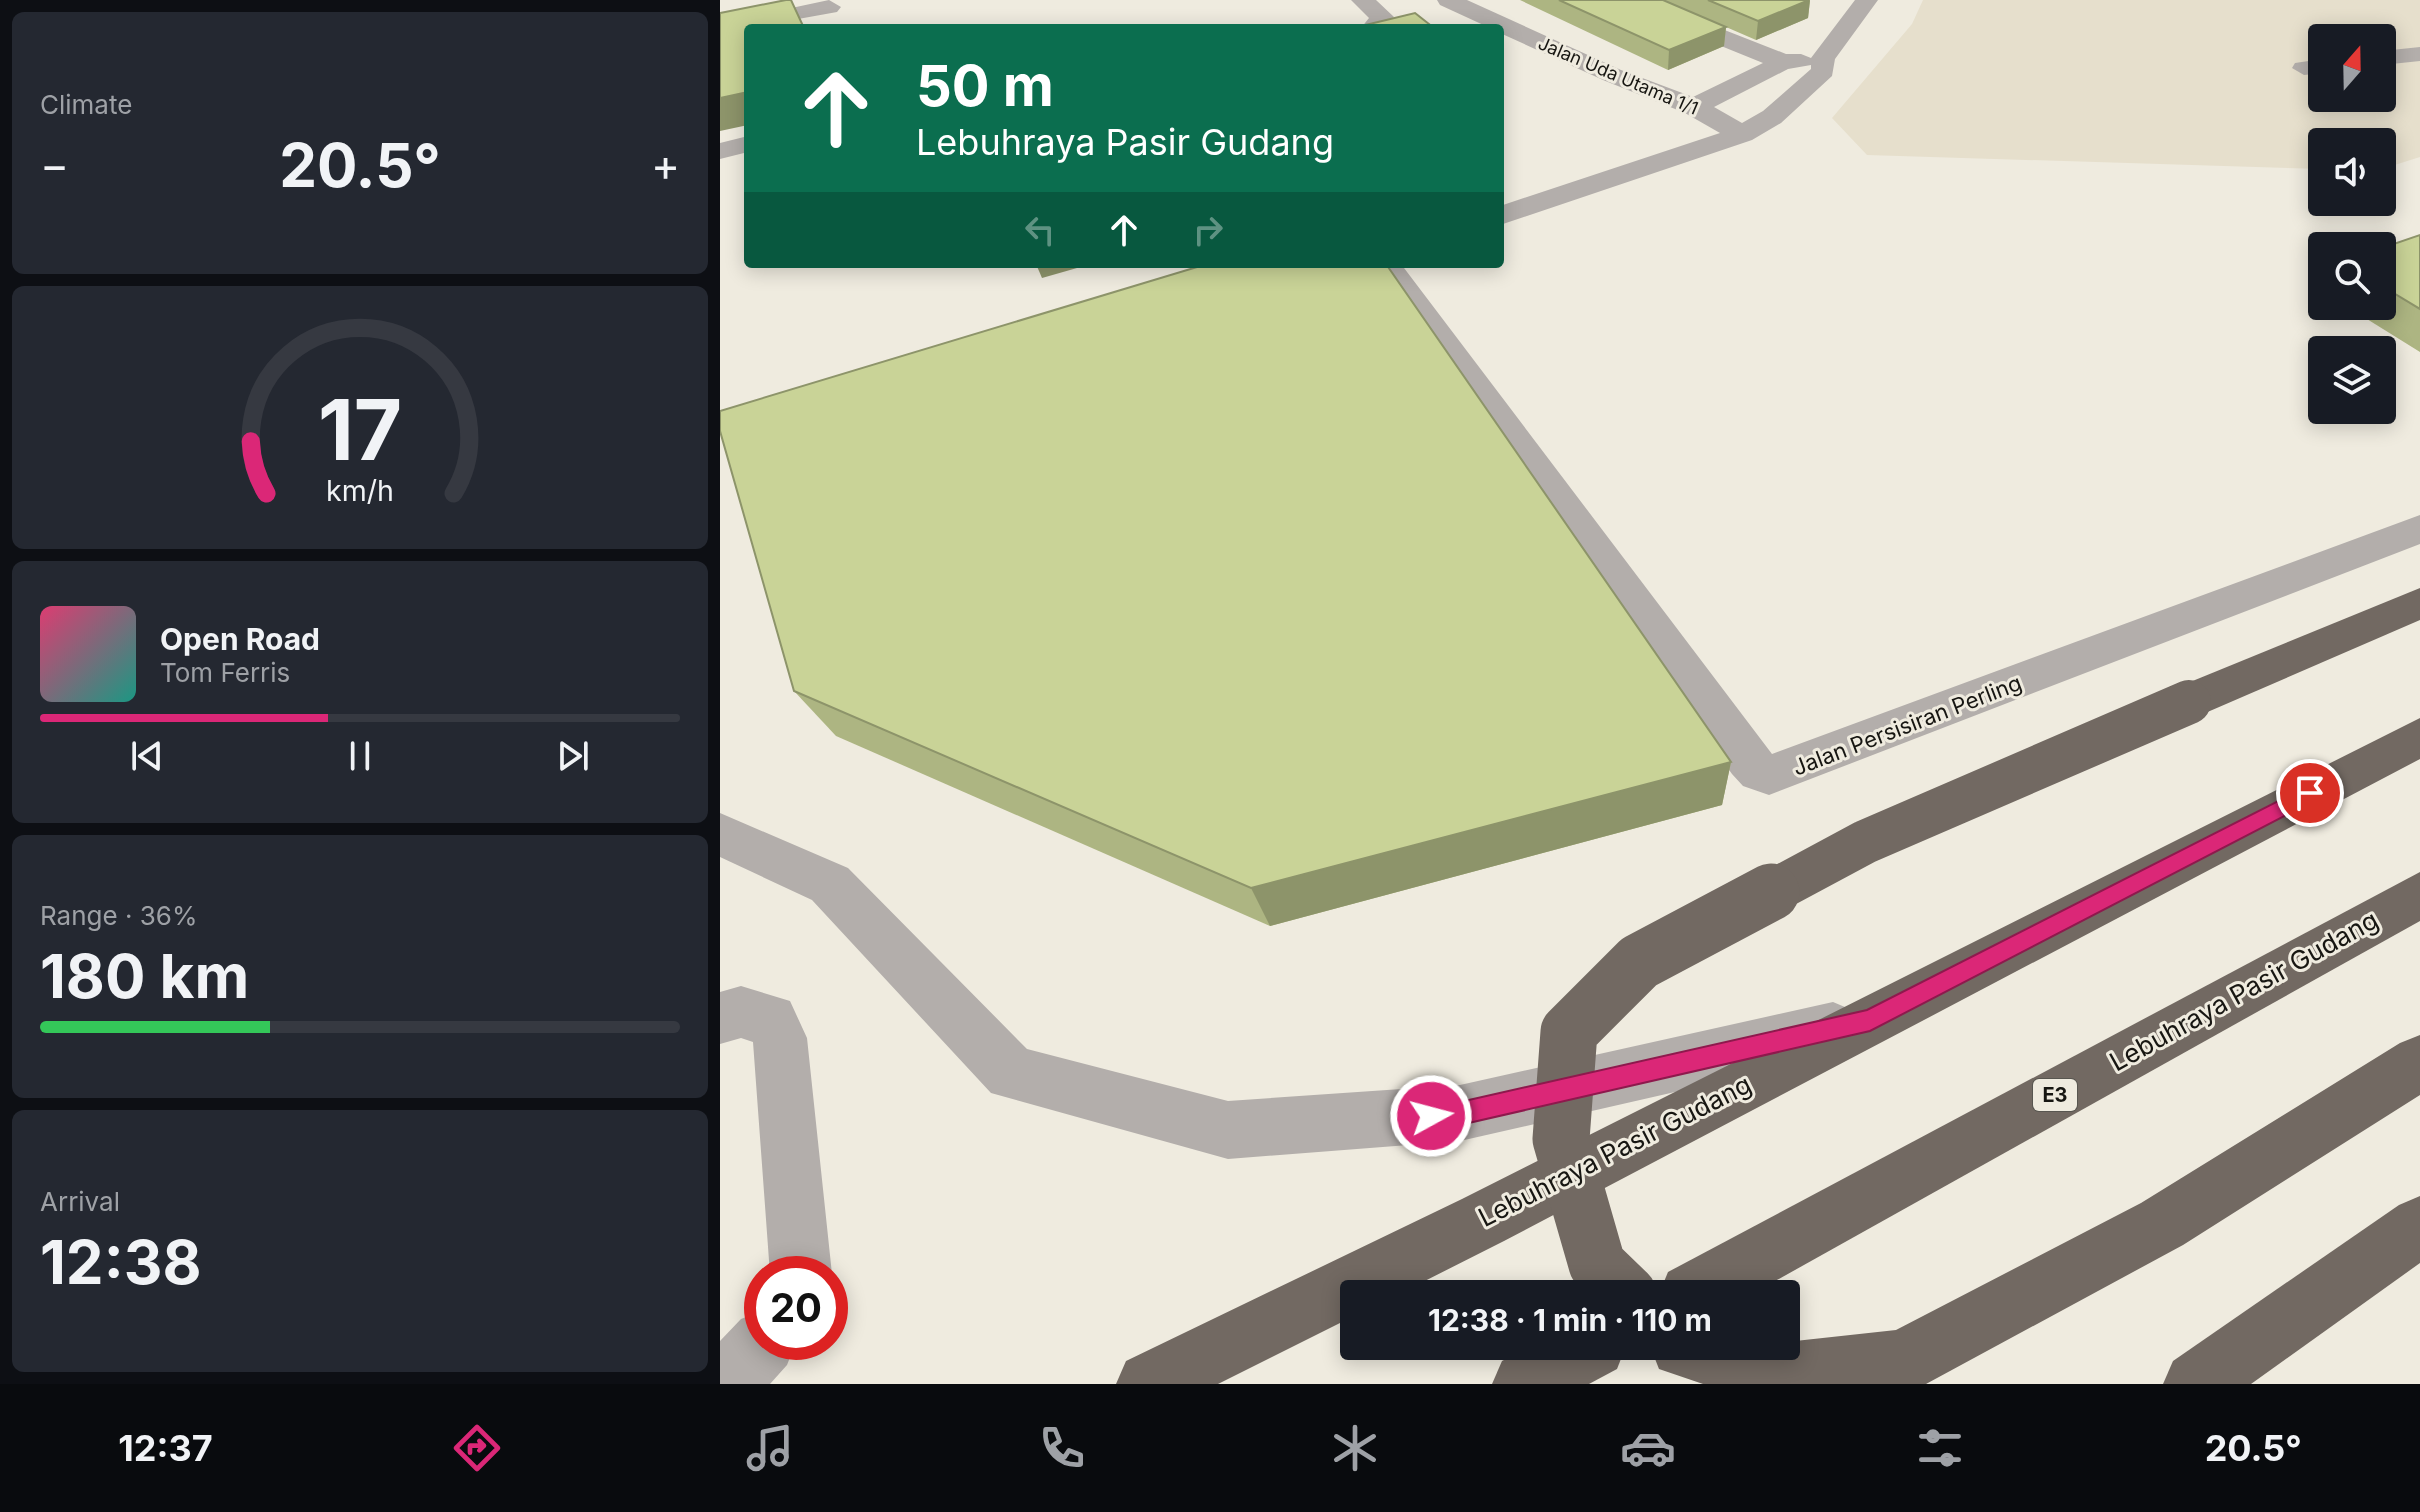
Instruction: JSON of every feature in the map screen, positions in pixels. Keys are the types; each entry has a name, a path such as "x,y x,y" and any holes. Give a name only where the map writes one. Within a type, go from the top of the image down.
{"highway":[{"path":"1614,1280 1597,1264 1561,1139 1569,1032 1639,962 1865,842 2420,603"},
{"name":"Lebuhraya Pasir Gudang","path":"1149,1384 1483,1220 2420,737"},
{"name":"Lebuhraya Pasir Gudang","path":"1716,1280 2420,895"},
{"path":"1731,1360 1783,1375 1902,1362 2162,1224 2420,1063"},
{"path":"2196,1384 2420,1226"},
{"path":"1525,1384 1569,1360"}],"street":[{"path":"1362,0 1382,17 1376,24"},
{"name":"Jalan Uda Utama 1/1","path":"1448,0 1500,24"},
{"path":"1628,0 1783,62"},
{"path":"1836,4 1864,7"},
{"path":"1504,215 1742,134 1772,117 1823,71 1823,59 1864,7"},
{"path":"757,24 831,12"},
{"path":"720,30 744,26"},
{"name":"Jalan Uda Utama 1/1","path":"1504,26 1612,75 1694,107 1742,134"},
{"path":"2396,57 2420,54"},
{"path":"1694,107 1783,62 1823,59"},
{"path":"720,151 744,145"},
{"name":"Jalan Persisiran Perling","path":"1387,268 1481,421 1513,464 1748,760 1759,772 1769,775 2420,529"},
{"path":"720,834 830,884 1011,1073 1228,1130 1460,1113 1870,1020"},
{"path":"720,1018 741,1012 771,1020 780,1038 799,1256"},
{"path":"720,1373 749,1360"}],"shaded area":[{"path":"1923,0 2420,0 2420,157 2396,165 2396,128 2308,128 2308,169 1867,155 1832,118 1912,24"}],"building":[{"path":"791,0 802,24 744,24 744,93 720,98 720,13"},
{"path":"1559,0 1663,0 1726,27 1669,50"},
{"path":"1708,0 1809,0 1758,21"},
{"path":"1415,13 1429,24 1370,24"},
{"path":"2420,235 2420,309 2396,294 2396,243"},
{"path":"1194,268 1389,268 1731,762 1251,888 794,691 720,431 720,411"}],"route":[{"path":"1431,1116 1460,1113 1870,1020 2310,793"}]}
